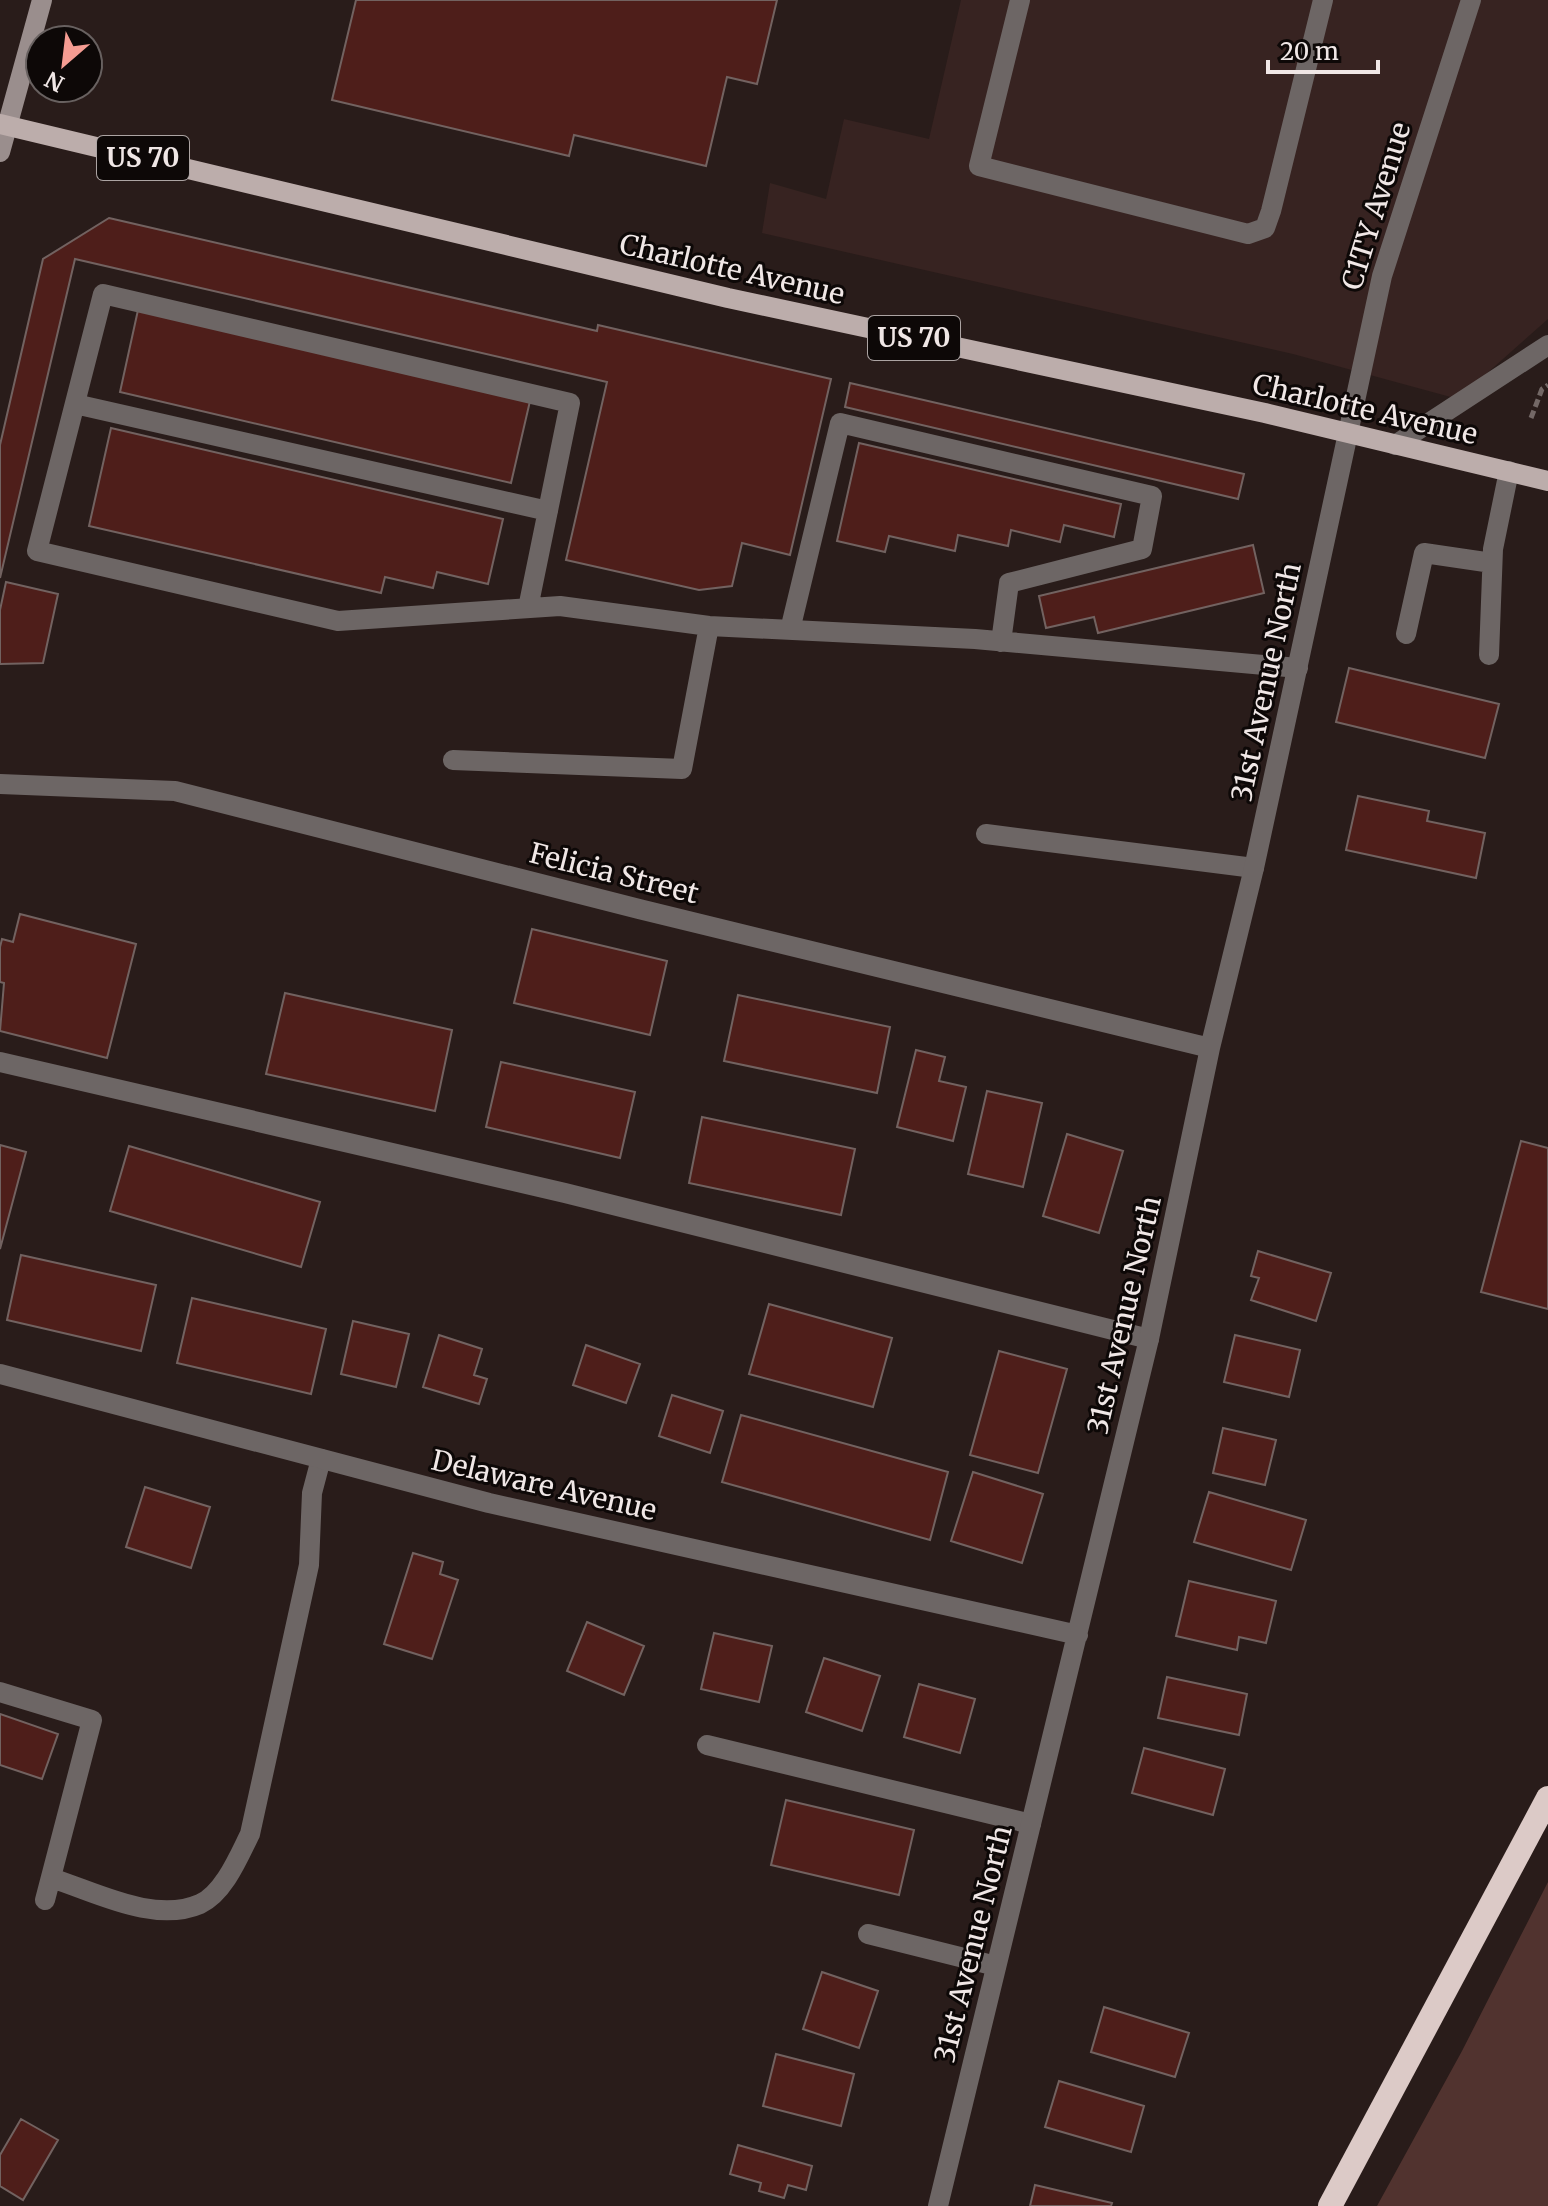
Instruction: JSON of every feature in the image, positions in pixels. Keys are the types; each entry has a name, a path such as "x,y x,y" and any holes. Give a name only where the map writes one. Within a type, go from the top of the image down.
{"highway":[{"path":"1330,2206 1548,1798"}],"main road":[{"path":"0,152 3,125 42,0"},
{"name":"Charlotte Avenue","path":"3,125 728,298 1348,432 1548,481"}],"street":[{"path":"1020,0 979,166 1248,234 1265,228 1271,211 1323,0"},
{"name":"C1TY Avenue","path":"1348,432 1382,276 1471,0"},
{"path":"528,608 570,403 103,294 37,551 338,621 560,606 709,626 1001,642 1298,668"},
{"path":"1395,445 1548,345"},
{"path":"75,404 548,511"},
{"path":"790,630 840,423 1152,496 1142,549 1009,583 1001,642"},
{"name":"31st Avenue North","path":"938,2206 1149,1339 1210,1048 1254,868 1348,432"},
{"path":"1489,655 1492,563 1509,471"},
{"path":"1406,634 1424,553 1492,563"},
{"path":"453,760 682,769 709,626"},
{"name":"Felicia Street","path":"0,784 175,791 639,909 1210,1048"},
{"path":"986,834 1254,868"},
{"path":"0,1062 565,1193 1149,1339"},
{"name":"Delaware Avenue","path":"0,1374 489,1503 1078,1635"},
{"path":"51,1878 159,1912 202,1903 230,1873 250,1834 309,1565 312,1493 321,1459"},
{"path":"0,1692 92,1720 45,1900"},
{"path":"707,1745 1031,1824"},
{"path":"868,1934 996,1966"}],"path":[{"path":"1531,418 1542,389 1548,385"}],"shaded area":[{"path":"961,0 1548,0 1548,319 1458,399 1293,354 762,233 770,183 826,199 844,119 929,139"},
{"path":"1548,1882 1548,2206 1377,2206 1462,2051"}],"building":[{"path":"356,0 777,0 757,84 727,77 706,166 574,135 569,156 332,100"},
{"path":"109,218 597,331 598,325 831,379 790,555 742,543 732,586 699,590 566,560 607,382 75,259 0,578 0,445 43,259"},
{"path":"138,310 530,401 511,483 120,392"},
{"path":"850,383 1244,474 1238,499 845,407"},
{"path":"111,428 503,519 488,584 437,572 433,588 385,577 381,593 89,526"},
{"path":"859,443 1121,504 1114,537 1064,525 1060,542 1011,530 1008,546 958,535 955,551 889,536 885,552 837,541"},
{"path":"1253,545 1264,593 1098,633 1094,617 1046,628 1039,596"},
{"path":"6,582 58,594 43,663 0,664 0,610"},
{"path":"1349,668 1499,704 1485,758 1336,722"},
{"path":"1358,796 1429,811 1427,821 1485,833 1476,878 1346,850"},
{"path":"20,914 136,944 107,1058 0,1031 4,983 0,982 0,947 2,939 13,942"},
{"path":"532,929 667,961 650,1035 514,1003"},
{"path":"285,993 452,1030 435,1111 266,1074"},
{"path":"738,995 890,1027 877,1093 724,1061"},
{"path":"916,1050 945,1057 939,1081 966,1087 953,1141 897,1127"},
{"path":"501,1062 635,1092 620,1158 486,1127"},
{"path":"987,1091 1042,1103 1023,1187 968,1174"},
{"path":"702,1117 855,1149 841,1215 689,1183"},
{"path":"1067,1134 1123,1151 1099,1233 1043,1216"},
{"path":"1521,1141 1548,1148 1548,1309 1481,1292"},
{"path":"0,1145 26,1152 0,1249"},
{"path":"129,1146 320,1202 301,1267 110,1211"},
{"path":"1258,1251 1331,1273 1316,1321 1251,1300 1259,1278 1251,1276"},
{"path":"21,1255 156,1285 141,1351 7,1320"},
{"path":"192,1298 326,1329 311,1394 177,1363"},
{"path":"769,1304 892,1338 873,1407 749,1374"},
{"path":"353,1321 409,1334 396,1387 341,1374"},
{"path":"439,1335 482,1349 474,1375 487,1379 479,1404 423,1387"},
{"path":"1235,1335 1300,1350 1289,1397 1224,1382"},
{"path":"586,1345 640,1364 626,1403 573,1385"},
{"path":"999,1351 1067,1369 1038,1473 970,1455"},
{"path":"672,1395 723,1411 710,1453 659,1436"},
{"path":"741,1415 948,1472 930,1540 722,1482"},
{"path":"1223,1428 1276,1440 1265,1485 1213,1473"},
{"path":"973,1472 1043,1494 1022,1563 951,1541"},
{"path":"145,1487 210,1507 191,1568 126,1547"},
{"path":"1209,1492 1306,1520 1291,1570 1194,1542"},
{"path":"413,1553 443,1562 440,1574 458,1580 432,1659 384,1644"},
{"path":"1189,1581 1276,1601 1266,1643 1239,1637 1237,1650 1176,1636"},
{"path":"587,1622 644,1646 624,1695 567,1671"},
{"path":"714,1633 772,1646 759,1702 701,1689"},
{"path":"824,1658 880,1676 862,1731 806,1712"},
{"path":"1167,1677 1247,1694 1239,1735 1158,1718"},
{"path":"919,1684 975,1699 960,1753 904,1737"},
{"path":"0,1714 58,1734 42,1779 0,1765"},
{"path":"1144,1748 1225,1769 1213,1815 1132,1793"},
{"path":"786,1800 914,1830 899,1895 771,1865"},
{"path":"822,1972 878,1991 859,2048 803,2029"},
{"path":"1104,2007 1189,2033 1175,2077 1091,2052"},
{"path":"776,2054 854,2074 841,2126 763,2106"},
{"path":"1059,2081 1144,2106 1131,2152 1045,2127"},
{"path":"21,2119 58,2140 23,2200 0,2186 0,2155"},
{"path":"738,2145 812,2166 806,2190 788,2185 784,2198 759,2191 761,2183 730,2174"},
{"path":"1035,2185 1112,2203 1111,2206 1030,2206"}]}
